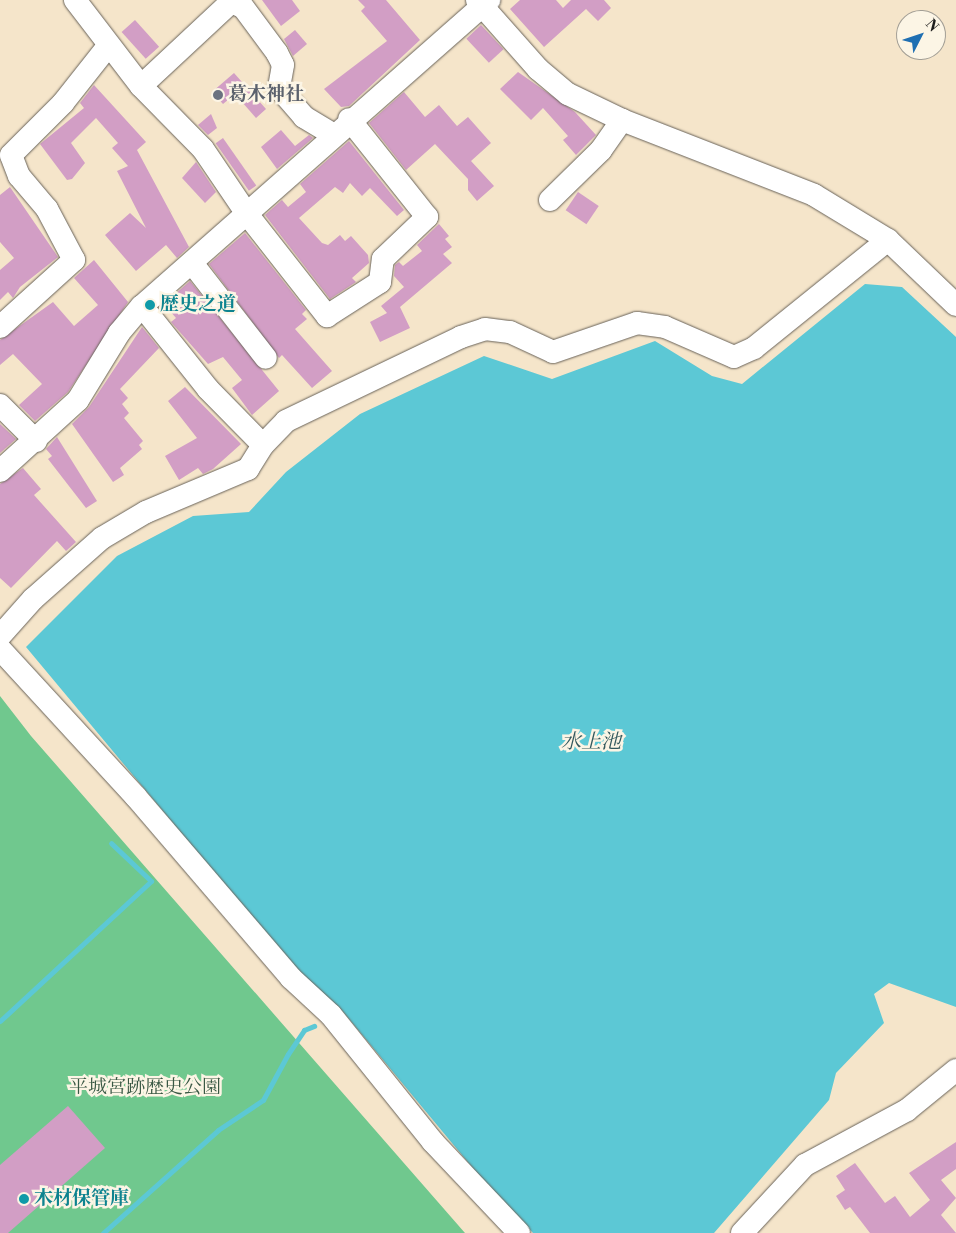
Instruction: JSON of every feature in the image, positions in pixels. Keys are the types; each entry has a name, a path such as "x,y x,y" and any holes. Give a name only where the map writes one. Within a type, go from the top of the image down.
{"street":[{"path":"75,0 108,46 141,86 203,148 247,214 327,316 380,282 383,259 427,212 349,118"},
{"path":"141,86 231,2 243,7 284,65 279,88 304,117 332,134"},
{"path":"0,471 36,441 78,400 115,339 142,306 192,264 349,118 482,2 538,69 568,94 622,120 814,196 888,240 956,305"},
{"path":"0,327 74,260 47,209 19,176 11,155 63,103 108,46"},
{"path":"550,200 601,150 622,120"},
{"path":"0,636 33,599 102,538 146,512 231,480 248,469 263,445 286,421 320,402 485,328 510,332 553,352 637,323 665,327 718,354 734,357 754,348 888,240"},
{"path":"192,264 266,358"},
{"path":"142,306 208,389 263,445"},
{"path":"0,405 36,441"},
{"path":"0,650 136,797 291,978 331,1015 433,1142 519,1233"},
{"path":"742,1233 805,1165 907,1110 956,1070"}],"green space":[{"name":"平城宮跡歴史公園","path":"0,696 31,736 465,1233 0,1233"}],"water":[{"name":"水上池","path":"865,284 902,287 956,337 956,1007 889,983 874,994 884,1023 836,1073 829,1100 714,1233 533,1233 491,1190 339,1007 298,973 26,647 117,556 193,516 249,512 286,472 360,414 484,356 552,379 655,341 712,376 742,384"}],"building":[{"path":"262,0 292,0 300,11 281,26"},
{"path":"358,0 386,0 420,40 349,106 341,107 324,89 387,41 361,11 365,7"},
{"path":"520,0 556,0 563,8 571,0 604,0 611,8 598,21 586,9 544,47 510,9"},
{"path":"135,20 159,47 146,59 122,32"},
{"path":"481,25 504,49 489,63 466,39"},
{"path":"295,30 307,44 293,56 284,39"},
{"path":"518,72 575,112 596,135 576,155 563,140 568,136 543,108 531,120 500,89"},
{"path":"234,73 266,109 256,118 235,94 223,104 212,92"},
{"path":"94,85 146,142 137,150 189,247 177,258 166,245 136,271 105,235 130,213 146,228 117,171 128,166 112,148 118,143 96,118 71,143 85,163 72,179 67,180 40,144 84,108 80,103"},
{"path":"404,92 425,117 439,105 457,126 468,117 491,143 471,161 494,186 477,201 468,190 468,179 435,144 406,170 369,123"},
{"path":"211,114 217,128 208,135 198,125"},
{"path":"281,130 295,146 309,135 313,138 277,169 261,147"},
{"path":"223,138 256,186 249,191 216,143"},
{"path":"349,141 404,210 397,216 370,188 362,196 350,183 343,193 335,187 299,218 322,243 328,245 340,235 345,241 351,236 368,255 369,263 352,278 356,282 330,299 265,215 282,200 288,207 306,192 300,184"},
{"path":"196,162 216,192 205,203 182,178"},
{"path":"10,187 58,257 20,287 13,298 8,292 0,300 0,270 14,258 0,242 0,195"},
{"path":"578,192 599,206 586,224 566,210"},
{"path":"439,224 449,236 445,239 452,247 443,254 452,263 400,307 410,328 380,342 370,322 387,313 381,306 404,287 394,276 395,265 399,262 403,266 422,251 417,245"},
{"path":"245,233 306,310 302,314 307,319 295,329 332,371 312,388 282,355 279,358 209,264"},
{"path":"94,260 128,302 68,392 35,421 19,405 42,384 13,354 0,365 0,340 53,302 74,326 98,305 74,278"},
{"path":"190,281 279,391 252,415 232,388 242,380 223,357 208,364 171,322 176,318 164,304"},
{"path":"142,327 159,348 120,389 128,398 122,404 129,413 124,418 143,441 139,445 142,449 120,468 124,475 113,482 72,424 89,407"},
{"path":"185,387 241,444 213,469 203,474 198,468 179,480 165,456 197,438 168,401"},
{"path":"0,424 16,439 0,453"},
{"path":"57,437 97,501 86,508 48,459 52,456 46,449"},
{"path":"23,468 41,489 34,495 76,542 66,551 57,541 11,588 0,578 0,484"},
{"name":"木材保管庫","path":"68,1106 105,1148 8,1233 0,1233 0,1165"},
{"path":"956,1142 956,1169 941,1180 956,1198 941,1215 956,1233 870,1233 850,1207 845,1210 836,1196 845,1190 836,1176 855,1163 885,1203 895,1196 910,1217 930,1200 909,1173"}],"waterway":[{"path":"0,1021 151,881 111,843"},
{"path":"103,1233 218,1130 263,1100 288,1054 304,1030 314,1026"}],"place":[{"name":"葛木神社","path":"218,95"},
{"name":"歴史之道","path":"150,305"},
{"name":"木材保管庫","path":"24,1199"}]}
